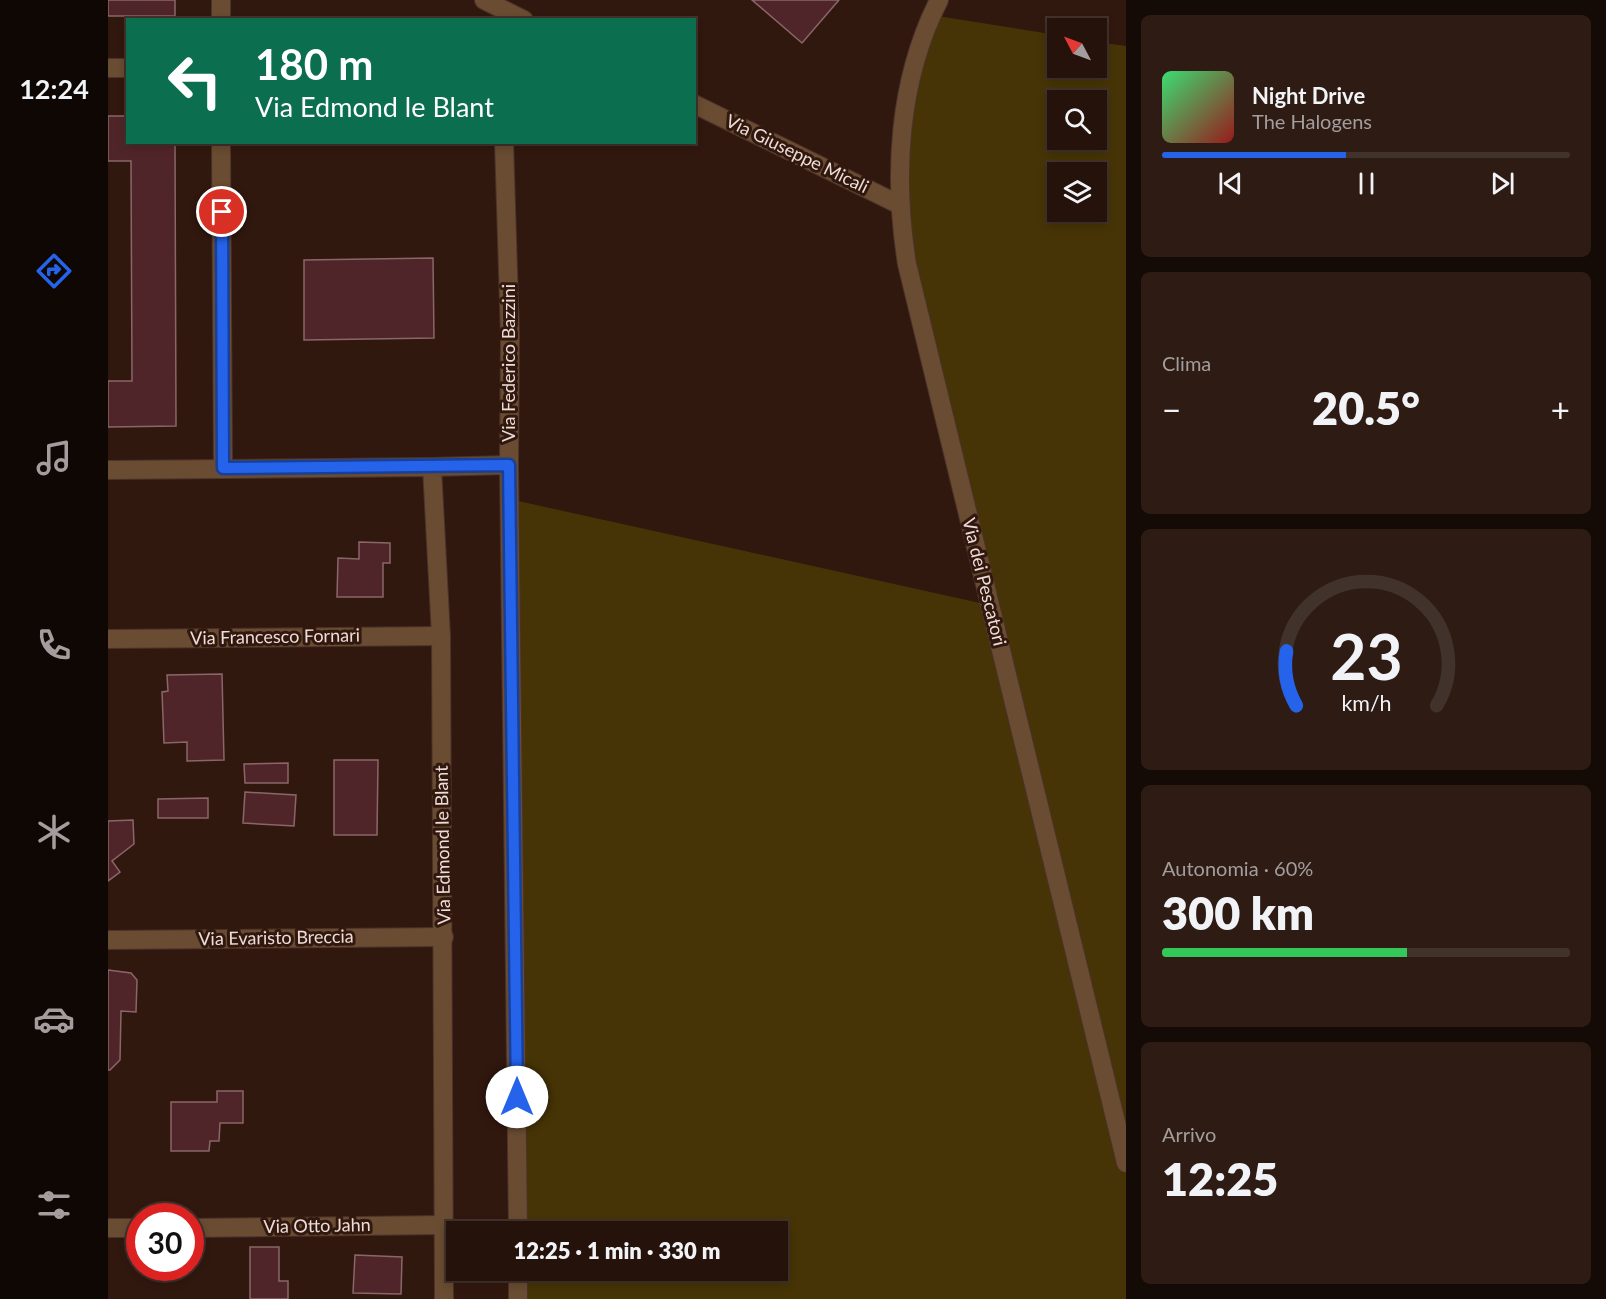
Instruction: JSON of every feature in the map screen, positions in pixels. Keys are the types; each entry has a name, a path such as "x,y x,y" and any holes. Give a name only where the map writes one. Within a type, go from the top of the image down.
{"street":[{"path":"221,0 221,18"},
{"name":"Via dei Pescatori","path":"939,0 921,40 904,112 900,205 903,240 912,287 1126,1163"},
{"path":"494,9 519,18"},
{"path":"108,68 126,68"},
{"name":"Via Giuseppe Micali","path":"696,105 900,205"},
{"path":"221,144 223,468"},
{"name":"Via Federico Bazzini","path":"504,144 510,335 509,465 518,1221"},
{"path":"108,470 509,465"},
{"name":"Via Edmond le Blant","path":"432,467 441,636 444,1299"},
{"name":"Via Francesco Fornari","path":"108,639 441,636"},
{"name":"Via Evaristo Breccia","path":"108,940 444,937"},
{"name":"Via Otto Jahn","path":"204,1228 443,1225"},
{"path":"108,1228 126,1228"},
{"path":"518,1281 518,1299"}],"shaded area":[{"path":"931,15 1047,33 1047,78 1107,78 1107,43 1126,46 1126,1299 518,1299 518,1281 788,1281 788,1221 518,1221 509,499 989,605 907,264 900,186"}],"building":[{"path":"108,0 175,0 175,16 108,16"},
{"path":"752,0 839,0 802,43"},
{"path":"108,116 126,116 126,144 175,144 176,426 108,427 108,381 132,381 131,161 108,161"},
{"path":"433,258 434,338 304,340 304,260"},
{"path":"359,542 390,543 390,563 383,563 383,597 337,597 338,558 359,559"},
{"path":"222,674 224,760 187,761 187,742 164,743 162,692 168,691 167,675"},
{"path":"334,760 378,760 377,835 334,835"},
{"path":"288,763 288,783 245,783 244,764"},
{"path":"245,792 296,795 294,826 243,823"},
{"path":"208,798 208,818 158,818 158,799"},
{"path":"133,820 134,844 112,861 120,872 108,881 108,821"},
{"path":"108,970 131,973 137,980 136,1012 121,1011 120,1060 110,1070 108,1070"},
{"path":"217,1091 243,1091 243,1123 220,1123 219,1141 210,1141 209,1151 171,1151 171,1102 217,1102"},
{"path":"250,1247 279,1247 279,1281 288,1281 288,1299 250,1299"},
{"path":"355,1255 402,1257 401,1294 353,1293"}],"route":[{"path":"222,212 223,468 509,465 517,1097"}]}
